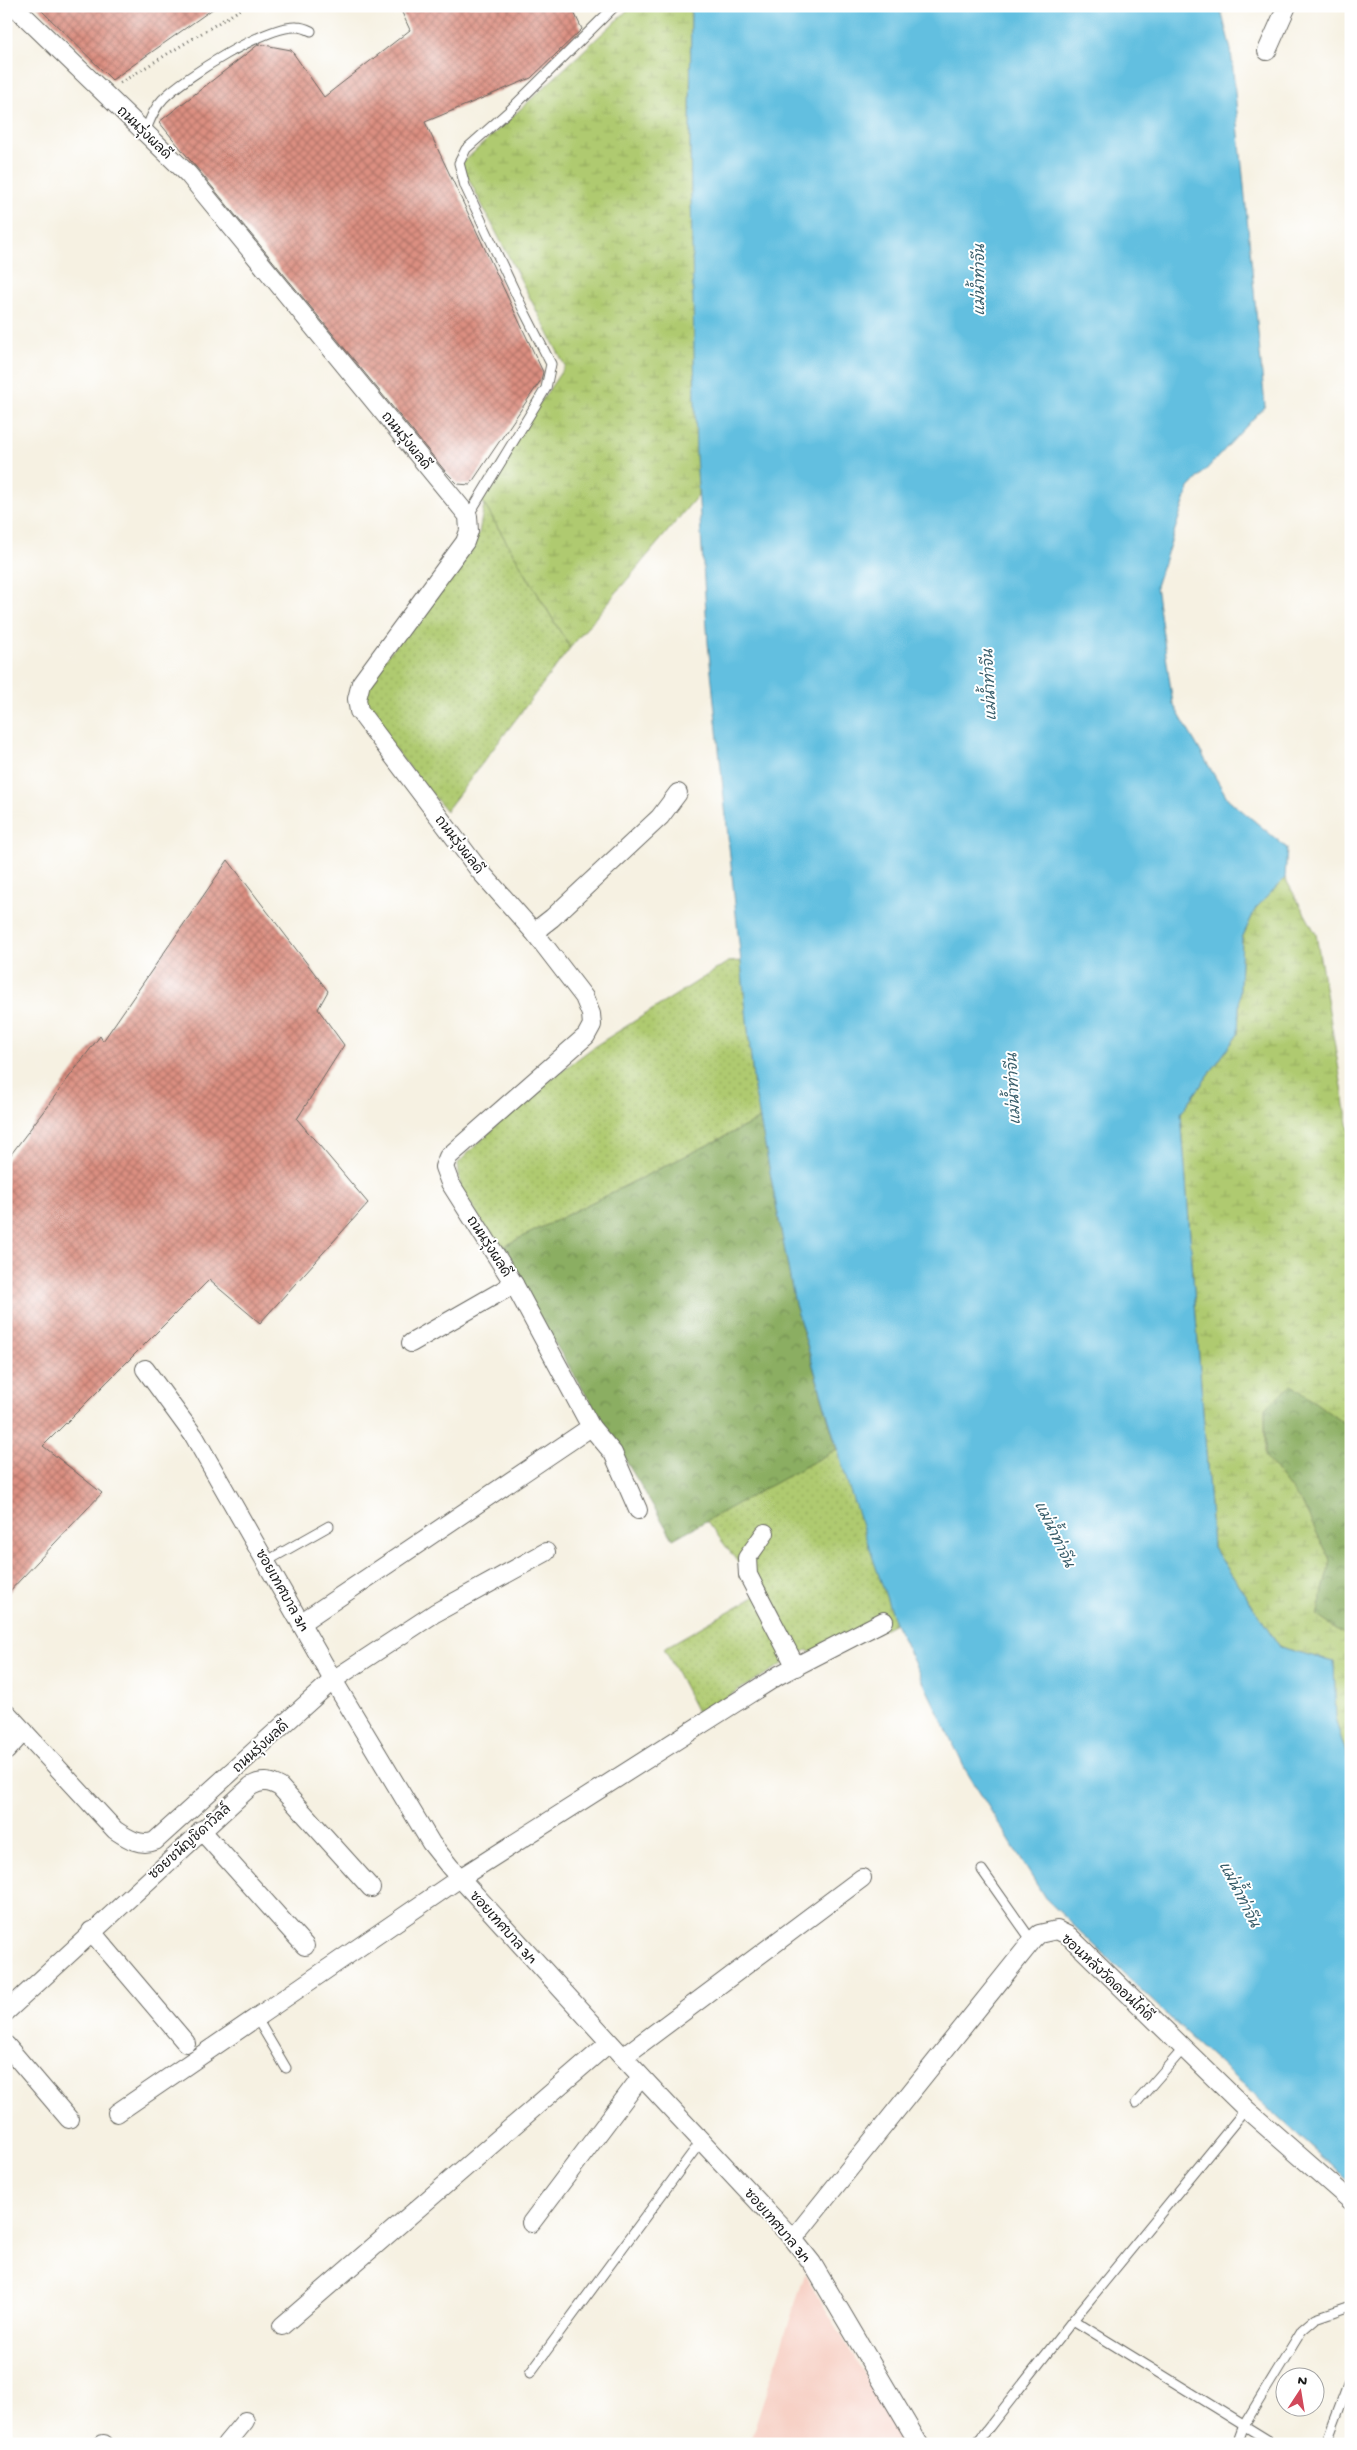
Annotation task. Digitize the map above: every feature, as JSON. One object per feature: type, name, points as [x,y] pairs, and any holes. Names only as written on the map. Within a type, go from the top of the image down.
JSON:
[{"type":"street","name":"ถนนรุ่งผลดี","points":[[14,6],[188,174],[468,516],[469,531],[465,542],[364,676],[357,699],[362,718],[479,870],[534,932],[588,1003],[591,1014],[590,1030],[448,1157],[444,1168],[450,1183],[514,1284],[591,1427],[613,1453],[638,1510]]},
{"type":"street","points":[[1267,51],[1287,6]]},
{"type":"street","points":[[534,932],[552,918],[660,817],[678,793]]},
{"type":"street","points":[[411,1343],[514,1284]]},
{"type":"street","name":"ซอยเทศบาล 3/1","points":[[145,1369],[194,1436],[302,1622],[333,1680],[431,1843],[460,1878],[622,2058],[702,2140],[793,2239],[812,2263],[919,2444]]},
{"type":"street","points":[[302,1622],[591,1427]]},
{"type":"street","points":[[765,1533],[747,1558],[748,1575],[796,1667]]},
{"type":"street","name":"ถนนรุ่งผลดี","points":[[6,1712],[115,1830],[132,1841],[149,1844],[155,1841],[333,1680],[434,1613],[546,1552]]},
{"type":"street","points":[[116,2113],[460,1878],[779,1675],[884,1621]]},
{"type":"street","points":[[6,1751],[24,1731]]},
{"type":"street","name":"ซอยชนัญชิดาวิลล์","points":[[6,2012],[201,1830],[258,1782],[272,1782],[280,1787],[371,1888]]},
{"type":"street","points":[[201,1830],[305,1946]]},
{"type":"street","points":[[622,2058],[862,1878]]},
{"type":"street","name":"ซอนหลังวัดดอนไก่ดี","points":[[793,2239],[1032,1940],[1039,1934],[1057,1930],[1069,1936],[1246,2109],[1351,2201]]},
{"type":"street","points":[[91,1932],[186,2042]]},
{"type":"street","points":[[282,2326],[609,2043]]},
{"type":"street","points":[[6,2045],[69,2119]]},
{"type":"street","points":[[531,2223],[641,2077]]},
{"type":"street","points":[[226,2444],[245,2421]]},
{"type":"lane","points":[[468,516],[546,388],[551,364],[522,310],[469,195],[459,164],[466,150],[510,110],[616,6]]},
{"type":"lane","points":[[145,132],[156,106],[178,86],[240,47],[285,28],[296,27],[311,31]]},
{"type":"lane","points":[[267,1561],[329,1526]]},
{"type":"lane","points":[[982,1870],[1032,1940]]},
{"type":"lane","points":[[256,2017],[286,2068]]},
{"type":"lane","points":[[1136,2103],[1184,2048]]},
{"type":"lane","points":[[976,2444],[1073,2320],[1246,2109]]},
{"type":"lane","points":[[530,2373],[702,2140]]},
{"type":"lane","points":[[1237,2444],[1244,2426],[1302,2330],[1316,2318],[1351,2306]]},
{"type":"lane","points":[[1073,2320],[1274,2444]]},
{"type":"lane","points":[[1326,2444],[1351,2377]]},
{"type":"path","points":[[104,93],[246,6]]},
{"type":"shaded area","points":[[805,2274],[905,2444],[749,2444]]},
{"type":"green space","points":[[632,6],[691,6],[690,142],[698,495],[570,648],[478,494],[565,366],[461,164]]},
{"type":"green space","points":[[484,504],[570,648],[446,811],[367,716],[362,701],[365,686],[479,533]]},
{"type":"green space","points":[[1285,878],[1316,934],[1351,1141],[1351,1429],[1292,1385],[1265,1408],[1265,1456],[1303,1505],[1330,1560],[1317,1616],[1351,1639],[1350,1769],[1336,1722],[1334,1662],[1280,1647],[1213,1547],[1181,1113],[1238,1034],[1242,938],[1256,908]]},
{"type":"green space","points":[[741,961],[754,1088],[760,1119],[498,1249],[460,1186],[458,1163],[517,1105],[595,1046],[728,962]]},
{"type":"green space","points":[[760,1119],[795,1304],[837,1449],[673,1539],[498,1249]]},
{"type":"green space","points":[[1292,1385],[1351,1429],[1351,1639],[1317,1616],[1330,1560],[1303,1505],[1265,1456],[1265,1408]]},
{"type":"green space","points":[[837,1449],[895,1623],[824,1661],[807,1650],[698,1714],[664,1648],[761,1593],[706,1520]]},
{"type":"water","name":"แม่น้ำท่าจีน","points":[[691,6],[1220,6],[1231,50],[1265,406],[1189,488],[1156,586],[1173,704],[1228,799],[1287,848],[1285,878],[1256,908],[1242,938],[1238,1034],[1181,1113],[1213,1547],[1280,1647],[1334,1662],[1336,1722],[1351,1769],[1351,2183],[1187,2034],[1045,1898],[965,1769],[895,1623],[849,1488],[795,1304],[754,1088],[708,643],[696,455],[690,142]]},
{"type":"building","points":[[37,6],[217,6],[112,80]]},
{"type":"building","points":[[399,6],[571,6],[582,29],[531,78],[425,122],[543,372],[541,380],[470,485],[458,484],[445,471],[159,122],[259,44],[291,50],[324,97],[410,30]]},
{"type":"building","points":[[228,860],[328,991],[318,1009],[344,1045],[297,1119],[368,1203],[260,1323],[209,1280],[43,1446],[102,1493],[6,1595],[6,1161],[100,1036],[103,1041]]}]
